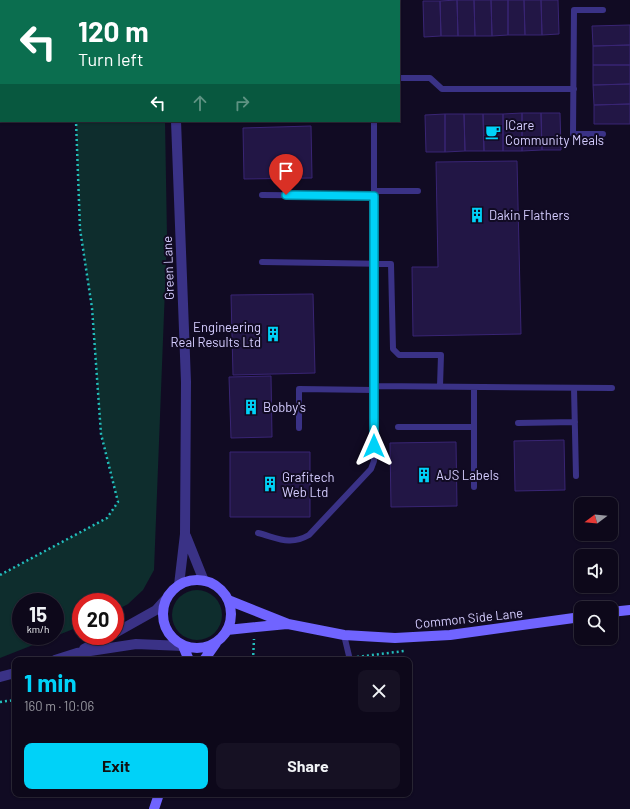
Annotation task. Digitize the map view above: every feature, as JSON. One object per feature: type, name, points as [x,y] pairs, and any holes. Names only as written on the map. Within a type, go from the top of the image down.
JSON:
[{"type":"main road","points":[[206,657],[227,630],[230,623],[231,611],[228,600],[224,593],[215,585],[204,581],[190,580],[172,590],[165,600],[162,614],[164,626],[170,636],[183,646],[195,649],[205,648],[216,643]]},
{"type":"main road","name":"Common Side Lane","points":[[228,600],[288,624],[344,635],[395,638],[450,636],[574,618]]},
{"type":"main road","points":[[618,611],[630,610]]},
{"type":"main road","name":"Common Side Lane","points":[[227,630],[288,624]]},
{"type":"main road","points":[[183,646],[188,657]]},
{"type":"main road","points":[[154,809],[158,797]]},
{"type":"street","name":"Green Lane","points":[[176,122],[186,382],[185,534],[179,585]]},
{"type":"street","name":"Green Lane","points":[[185,534],[204,581]]},
{"type":"street","points":[[124,628],[156,610],[165,600]]},
{"type":"street","points":[[64,657],[77,653],[136,644],[183,646]]},
{"type":"street","points":[[77,653],[92,645]]},
{"type":"street","points":[[0,677],[12,673]]},
{"type":"lane","points":[[603,10],[574,10],[573,134],[603,134]]},
{"type":"lane","points":[[400,78],[430,78],[442,89],[574,89]]},
{"type":"lane","points":[[258,533],[291,542],[301,540],[309,535],[371,469],[374,461],[374,122]]},
{"type":"lane","points":[[262,195],[374,194],[418,191]]},
{"type":"lane","points":[[262,262],[391,264],[393,349],[399,355],[441,355],[440,386]]},
{"type":"lane","points":[[299,428],[299,389],[440,386],[612,388]]},
{"type":"lane","points":[[474,387],[474,487]]},
{"type":"lane","points":[[574,388],[576,476]]},
{"type":"lane","points":[[518,423],[575,422]]},
{"type":"lane","points":[[398,427],[474,428]]},
{"type":"lane","points":[[344,635],[350,657]]},
{"type":"path","points":[[0,575],[107,518],[118,502],[101,434],[92,308],[80,229],[76,122]]},
{"type":"path","points":[[253,657],[255,628]]},
{"type":"path","points":[[364,657],[405,651]]},
{"type":"path","points":[[0,702],[12,700]]},
{"type":"green space","points":[[76,122],[165,122],[167,237],[154,570],[143,590],[124,606],[124,593],[72,593],[72,630],[64,633],[64,593],[12,593],[12,645],[33,645],[0,658],[0,575],[107,518],[118,502],[101,434],[92,308],[80,229]]},
{"type":"green space","points":[[192,590],[202,590],[215,597],[222,610],[222,620],[215,633],[202,640],[192,640],[183,636],[176,629],[172,620],[172,610],[176,601],[183,594]]},
{"type":"building","points":[[457,0],[458,36],[441,36],[440,1]]},
{"type":"building","points":[[457,0],[474,0],[475,36],[458,36]]},
{"type":"building","points":[[474,0],[491,0],[492,36],[475,36]]},
{"type":"building","points":[[491,0],[508,0],[508,35],[492,36]]},
{"type":"building","points":[[508,0],[524,0],[525,35],[508,35]]},
{"type":"building","points":[[524,0],[541,0],[542,35],[525,35]]},
{"type":"building","points":[[541,0],[558,0],[559,34],[542,35]]},
{"type":"building","points":[[423,1],[440,1],[441,36],[424,37]]},
{"type":"building","points":[[630,25],[630,45],[593,46],[592,26]]},
{"type":"building","points":[[630,45],[630,65],[593,65],[593,46]]},
{"type":"building","points":[[593,65],[630,65],[630,84],[593,85]]},
{"type":"building","points":[[630,84],[630,104],[594,105],[593,85]]},
{"type":"building","points":[[630,104],[630,124],[594,124],[594,105]]},
{"type":"building","points":[[522,113],[522,151],[503,151],[503,114]]},
{"type":"building","points":[[522,113],[541,113],[542,150],[522,151]]},
{"type":"building","points":[[541,113],[560,113],[561,150],[542,150]]},
{"type":"building","points":[[445,114],[445,152],[426,152],[425,115]]},
{"type":"building","points":[[445,114],[464,114],[465,151],[445,152]]},
{"type":"building","points":[[464,114],[483,114],[484,151],[465,151]]},
{"type":"building","name":"ICare Community Meals","points":[[483,114],[503,114],[503,151],[484,151]]},
{"type":"building","points":[[311,126],[312,178],[244,179],[243,128]]},
{"type":"building","name":"Dakin Flathers","points":[[517,161],[521,334],[413,336],[412,267],[438,267],[436,162]]},
{"type":"building","name":"Engineering Real Results Ltd","points":[[313,294],[315,373],[233,375],[231,295]]},
{"type":"building","name":"Bobby's","points":[[271,376],[272,437],[231,438],[229,377]]},
{"type":"building","points":[[564,440],[565,490],[515,491],[514,441]]},
{"type":"building","name":"AJS Labels","points":[[456,442],[457,506],[391,507],[390,443]]},
{"type":"building","name":"Grafitech Web Ltd","points":[[230,452],[310,452],[310,517],[230,517]]},
{"type":"place","name":"ICare Community Meals","points":[[493,132]]},
{"type":"place","name":"Dakin Flathers","points":[[477,215]]},
{"type":"place","name":"Engineering Real Results Ltd","points":[[273,334]]},
{"type":"place","name":"Bobby's","points":[[251,407]]},
{"type":"place","name":"AJS Labels","points":[[424,475]]},
{"type":"place","name":"Grafitech Web Ltd","points":[[270,484]]},
{"type":"route","points":[[286,195],[374,196],[374,446]]}]
